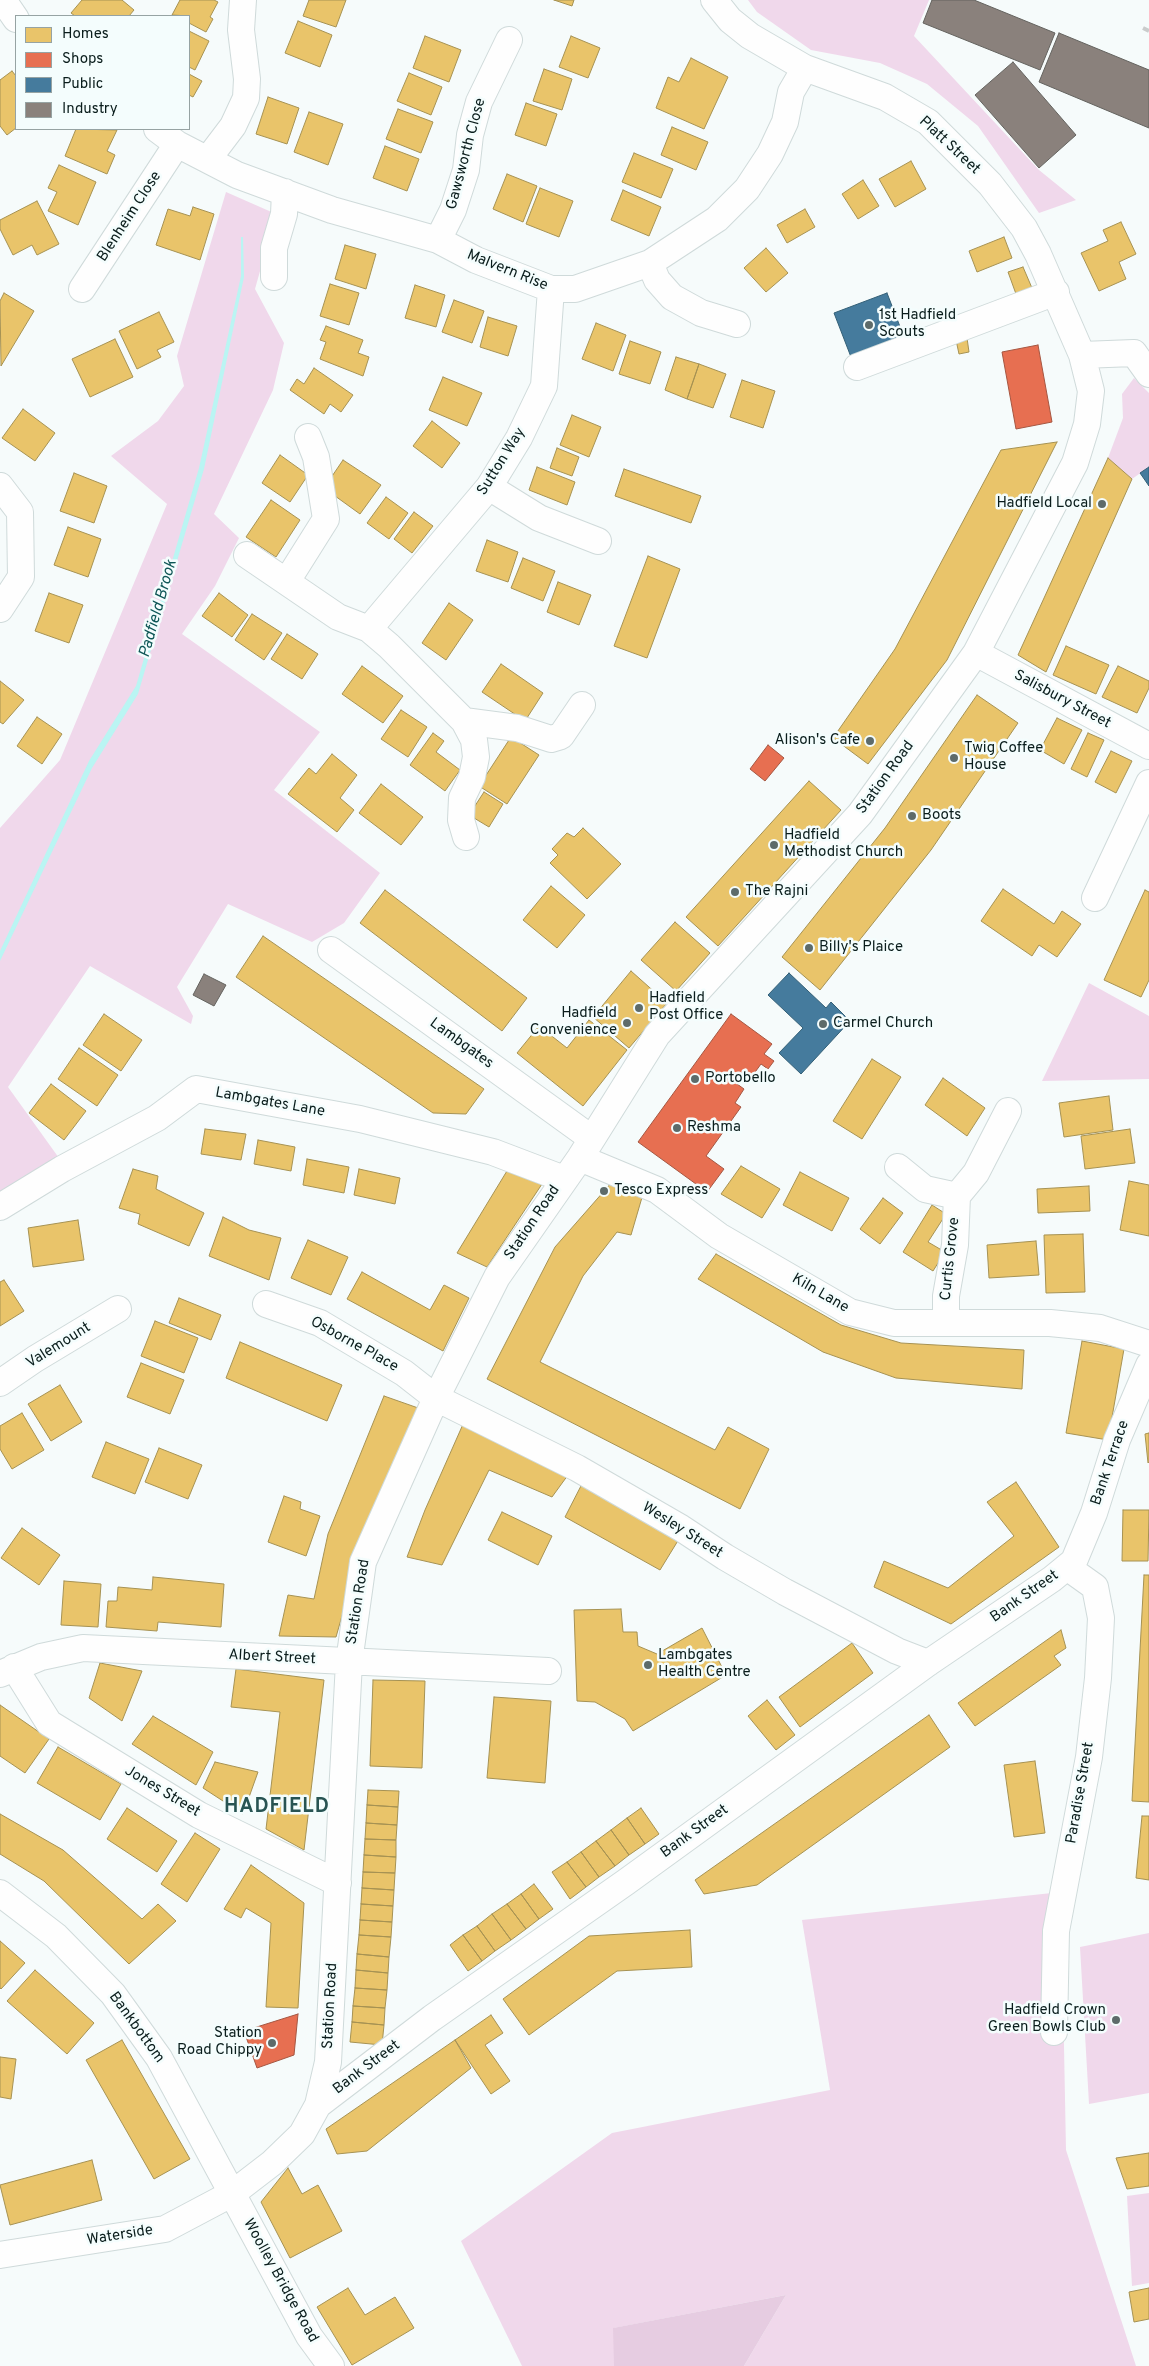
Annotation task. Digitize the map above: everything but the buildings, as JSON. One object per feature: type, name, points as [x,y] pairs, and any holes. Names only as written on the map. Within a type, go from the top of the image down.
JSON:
[{"type":"street","points":[[3,0],[15,18]]},
{"type":"street","points":[[208,159],[233,126],[246,98],[241,30],[243,0]]},
{"type":"street","name":"Platt Street","points":[[714,0],[730,20],[750,36],[805,68],[885,97],[928,122],[990,184],[1010,210],[1038,254],[1082,355]]},
{"type":"street","name":"Gawsworth Close","points":[[438,240],[453,210],[466,170],[470,135],[479,102],[509,40]]},
{"type":"street","name":"Malvern Rise","points":[[167,137],[235,174],[332,210],[438,240],[476,260],[551,289],[575,289],[650,263],[717,219],[747,189],[770,154],[784,122],[791,92],[805,68]]},
{"type":"street","name":"Blenheim Close","points":[[82,289],[167,137]]},
{"type":"street","points":[[274,277],[274,248],[284,214],[285,192]]},
{"type":"street","points":[[650,263],[657,280],[672,297],[701,313],[736,324]]},
{"type":"street","name":"Sutton Way","points":[[369,629],[489,487],[519,438],[544,386],[550,334],[551,289]]},
{"type":"street","points":[[857,367],[1056,292]]},
{"type":"street","points":[[1082,355],[1134,353],[1149,374]]},
{"type":"street","name":"Station Road","points":[[233,2193],[272,2163],[302,2134],[318,2105],[328,2062],[350,1662],[363,1562],[436,1398],[497,1277],[585,1148],[657,1035],[860,814],[976,654],[1075,463],[1087,424],[1091,391],[1082,355]]},
{"type":"street","points":[[287,581],[326,519],[316,457],[308,437]]},
{"type":"street","points":[[0,486],[20,512],[21,577],[0,609]]},
{"type":"street","points":[[489,487],[539,518],[598,542]]},
{"type":"street","points":[[246,555],[338,617],[369,629],[389,646],[464,721],[474,740],[476,758],[472,777],[462,798],[461,820],[466,837]]},
{"type":"street","name":"Salisbury Street","points":[[976,654],[1149,746]]},
{"type":"street","points":[[464,721],[516,728],[551,739],[561,736],[582,705]]},
{"type":"street","points":[[1096,898],[1149,783]]},
{"type":"street","name":"Lambgates","points":[[331,950],[585,1148]]},
{"type":"street","name":"Lambgates Lane","points":[[0,1208],[62,1169],[157,1118],[196,1089],[360,1119],[493,1152],[564,1179]]},
{"type":"street","name":"Curtis Grove","points":[[946,1323],[946,1296],[955,1246],[957,1196],[976,1173],[1008,1111]]},
{"type":"street","name":"Kiln Lane","points":[[585,1148],[657,1190],[719,1236],[850,1312],[894,1323],[1050,1323],[1092,1327],[1149,1344]]},
{"type":"street","name":"Curtis Grove","points":[[898,1167],[925,1189],[957,1196]]},
{"type":"street","name":"Osborne Place","points":[[266,1304],[320,1323],[404,1373],[436,1398]]},
{"type":"street","name":"Valemount","points":[[0,1384],[35,1359],[118,1309]]},
{"type":"street","name":"Bank Terrace","points":[[1071,1564],[1094,1513],[1117,1440],[1149,1365]]},
{"type":"street","name":"Wesley Street","points":[[436,1398],[577,1468],[681,1528],[725,1557],[785,1592],[898,1650],[928,1663]]},
{"type":"street","name":"Bank Street","points":[[318,2105],[432,2018],[626,1882],[928,1663],[1071,1564]]},
{"type":"street","name":"Paradise Street","points":[[1054,2032],[1056,1931],[1089,1757],[1098,1678],[1100,1626],[1095,1587],[1071,1564]]},
{"type":"street","name":"Albert Street","points":[[7,1670],[41,1657],[83,1648],[548,1671]]},
{"type":"street","name":"Jones Street","points":[[7,1670],[50,1723],[199,1815],[338,1883]]},
{"type":"street","name":"Bankbottom","points":[[0,1893],[56,1936],[113,1994],[159,2058],[233,2193]]},
{"type":"street","name":"Waterside","points":[[0,2255],[166,2229],[233,2193]]},
{"type":"street","name":"Woolley Bridge Road","points":[[233,2193],[309,2336],[331,2366]]},
{"type":"shaded area","points":[[748,0],[929,0],[914,36],[1039,170],[1076,200],[1039,213],[978,126],[927,84],[880,63],[811,50],[757,12]]},
{"type":"shaded area","points":[[226,192],[276,214],[255,289],[284,343],[273,390],[214,514],[239,538],[215,586],[182,634],[320,732],[274,790],[380,873],[344,923],[312,942],[228,904],[177,987],[193,1016],[191,1024],[90,966],[8,1087],[64,1165],[0,1204],[0,828],[60,760],[167,504],[111,456],[158,421],[184,386],[177,356]]},
{"type":"shaded area","points":[[1134,378],[1149,393],[1149,467],[1132,479],[1108,458],[1123,418],[1122,394]]},
{"type":"shaded area","points":[[1089,983],[1149,1016],[1149,1079],[1042,1081]]},
{"type":"shaded area","points":[[1061,1892],[1066,2150],[1136,2366],[744,2366],[786,2295],[614,2328],[614,2366],[522,2366],[461,2241],[612,2133],[830,2090],[802,1920]]},
{"type":"shaded area","name":"Hadfield Crown Green Bowls Club","points":[[1149,1933],[1149,2093],[1089,2104],[1080,1947]]},
{"type":"shaded area","points":[[1149,2193],[1149,2283],[1132,2286],[1127,2196]]},
{"type":"shaded area","points":[[786,2295],[744,2366],[614,2366],[613,2328]]},
{"type":"water","name":"Padfield Brook","points":[[241,237],[243,237],[244,277],[204,469],[138,694],[92,768],[0,961],[0,951],[89,761],[136,686],[199,468],[241,276]]},
{"type":"railway","points":[[1143,28],[1149,31]]},
{"type":"place","name":"1st Hadfield Scouts","points":[[869,325]]},
{"type":"place","name":"Hadfield Local","points":[[1102,504]]},
{"type":"place","name":"Alison's Cafe","points":[[870,741]]},
{"type":"place","name":"Twig Coffee House","points":[[954,758]]},
{"type":"place","name":"Boots","points":[[912,816]]},
{"type":"place","name":"Hadfield Methodist Church","points":[[774,845]]},
{"type":"place","name":"The Rajni","points":[[735,892]]},
{"type":"place","name":"Billy's Plaice","points":[[809,948]]},
{"type":"place","name":"Hadfield Post Office","points":[[639,1008]]},
{"type":"place","name":"Hadfield Convenience","points":[[627,1023]]},
{"type":"place","name":"Carmel Church","points":[[823,1024]]},
{"type":"place","name":"Portobello","points":[[695,1079]]},
{"type":"place","name":"Reshma","points":[[677,1128]]},
{"type":"place","name":"Tesco Express","points":[[604,1191]]},
{"type":"place","name":"Lambgates Health Centre","points":[[648,1665]]},
{"type":"place","name":"Hadfield Crown Green Bowls Club","points":[[1116,2020]]},
{"type":"place","name":"Station Road Chippy","points":[[272,2043]]},
{"type":"district","name":"HADFIELD","points":[[277,1808]]}]
